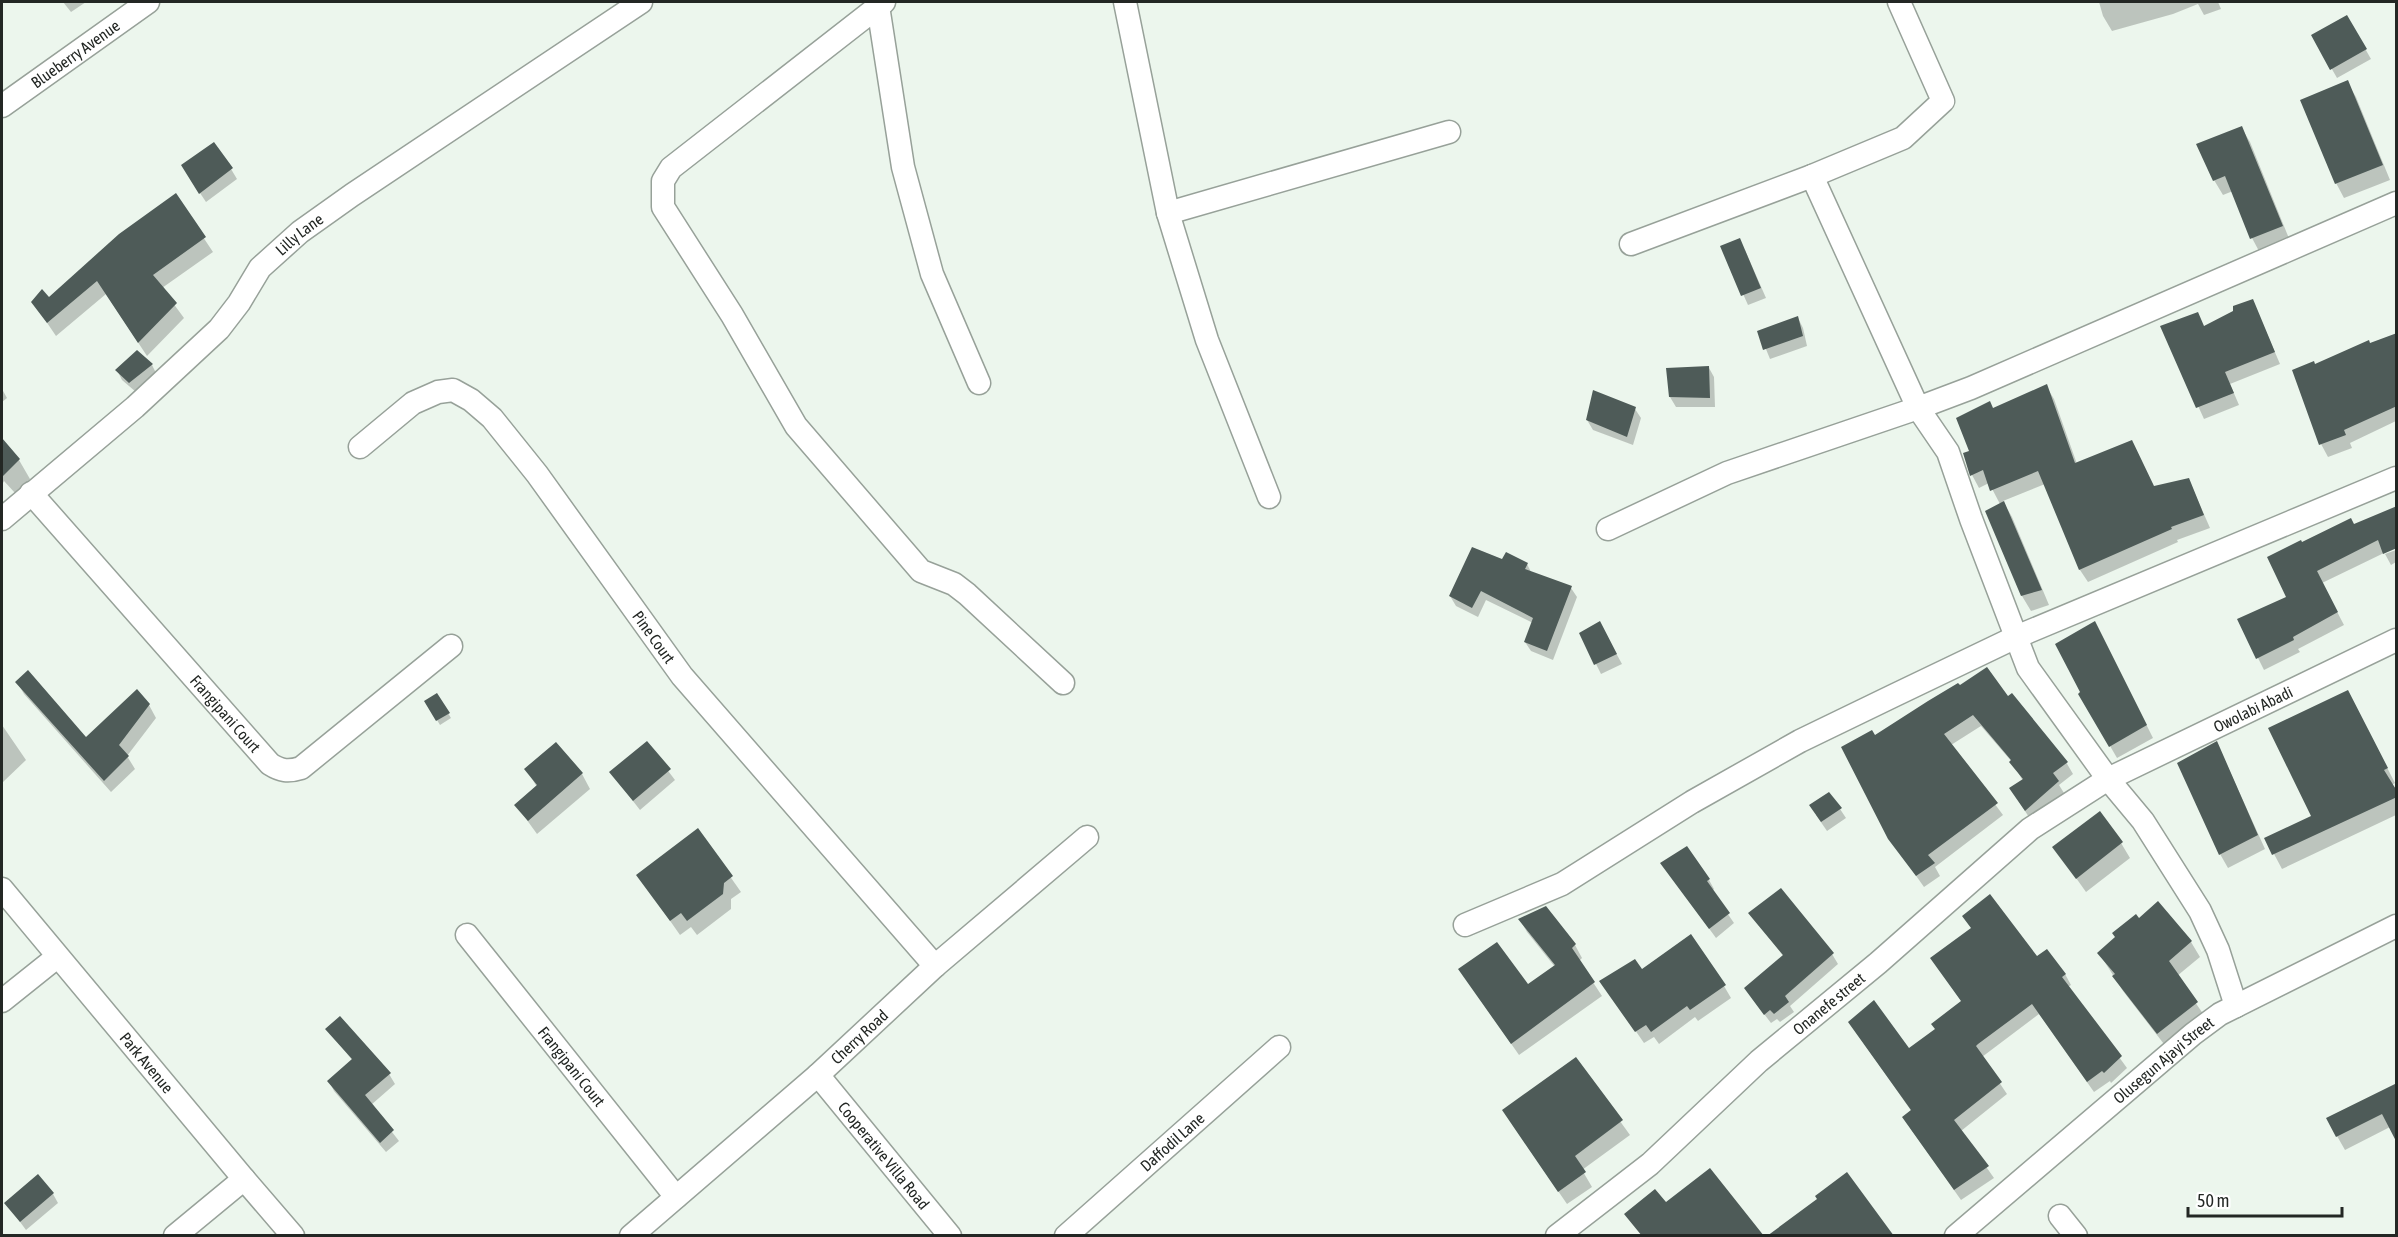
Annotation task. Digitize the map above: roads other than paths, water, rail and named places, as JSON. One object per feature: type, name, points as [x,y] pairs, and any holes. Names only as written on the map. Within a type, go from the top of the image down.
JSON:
[{"type":"street","name":"Blueberry Avenue","points":[[2,106],[148,2]]},
{"type":"street","name":"Lilly Lane","points":[[2,519],[135,407],[219,329],[239,303],[260,268],[300,232],[615,8],[641,2]]},
{"type":"street","points":[[1125,2],[1168,213],[1207,340],[1269,497]]},
{"type":"street","points":[[1631,244],[1812,176],[1903,138],[1943,101],[1899,2]]},
{"type":"street","points":[[980,383],[932,274],[906,178],[881,4],[671,168],[663,181],[663,207],[732,315],[796,426],[921,571],[954,584],[967,594],[1063,683]]},
{"type":"street","points":[[1168,213],[1449,132]]},
{"type":"street","points":[[1812,176],[1918,408],[1948,452],[2028,668],[2108,779],[2143,821],[2200,911],[2218,950],[2236,1006]]},
{"type":"street","points":[[1608,529],[1727,473],[1918,408],[1982,383],[2397,203]]},
{"type":"street","name":"Pine Court","points":[[360,447],[413,403],[438,392],[453,390],[471,400],[492,418],[537,474],[682,676],[935,966]]},
{"type":"street","points":[[1466,925],[1562,884],[1692,802],[1800,741],[2016,637],[2397,478]]},
{"type":"street","name":"Frangipani Court","points":[[32,493],[270,764],[279,770],[289,772],[301,768],[451,646]]},
{"type":"street","name":"Owolabi Abadi","points":[[2108,779],[2397,640]]},
{"type":"street","name":"Onanefe street","points":[[1557,1236],[1650,1164],[1759,1061],[1878,963],[2030,829],[2108,779]]},
{"type":"street","name":"Cherry Road","points":[[631,1236],[818,1075],[935,966],[1088,837]]},
{"type":"street","name":"Park Avenue","points":[[2,888],[57,957],[293,1236]]},
{"type":"street","name":"Olusegun Ajayi Street","points":[[1956,1236],[2193,1034],[2220,1014],[2397,926]]},
{"type":"street","name":"Frangipani Court","points":[[467,935],[676,1197]]},
{"type":"street","points":[[2,1001],[57,957]]},
{"type":"street","name":"Daffodil Lane","points":[[1066,1236],[1279,1047]]},
{"type":"street","name":"Cooperative Villa Road","points":[[818,1075],[950,1236]]},
{"type":"street","points":[[175,1236],[244,1179]]},
{"type":"street","points":[[2060,1216],[2076,1236]]}]
